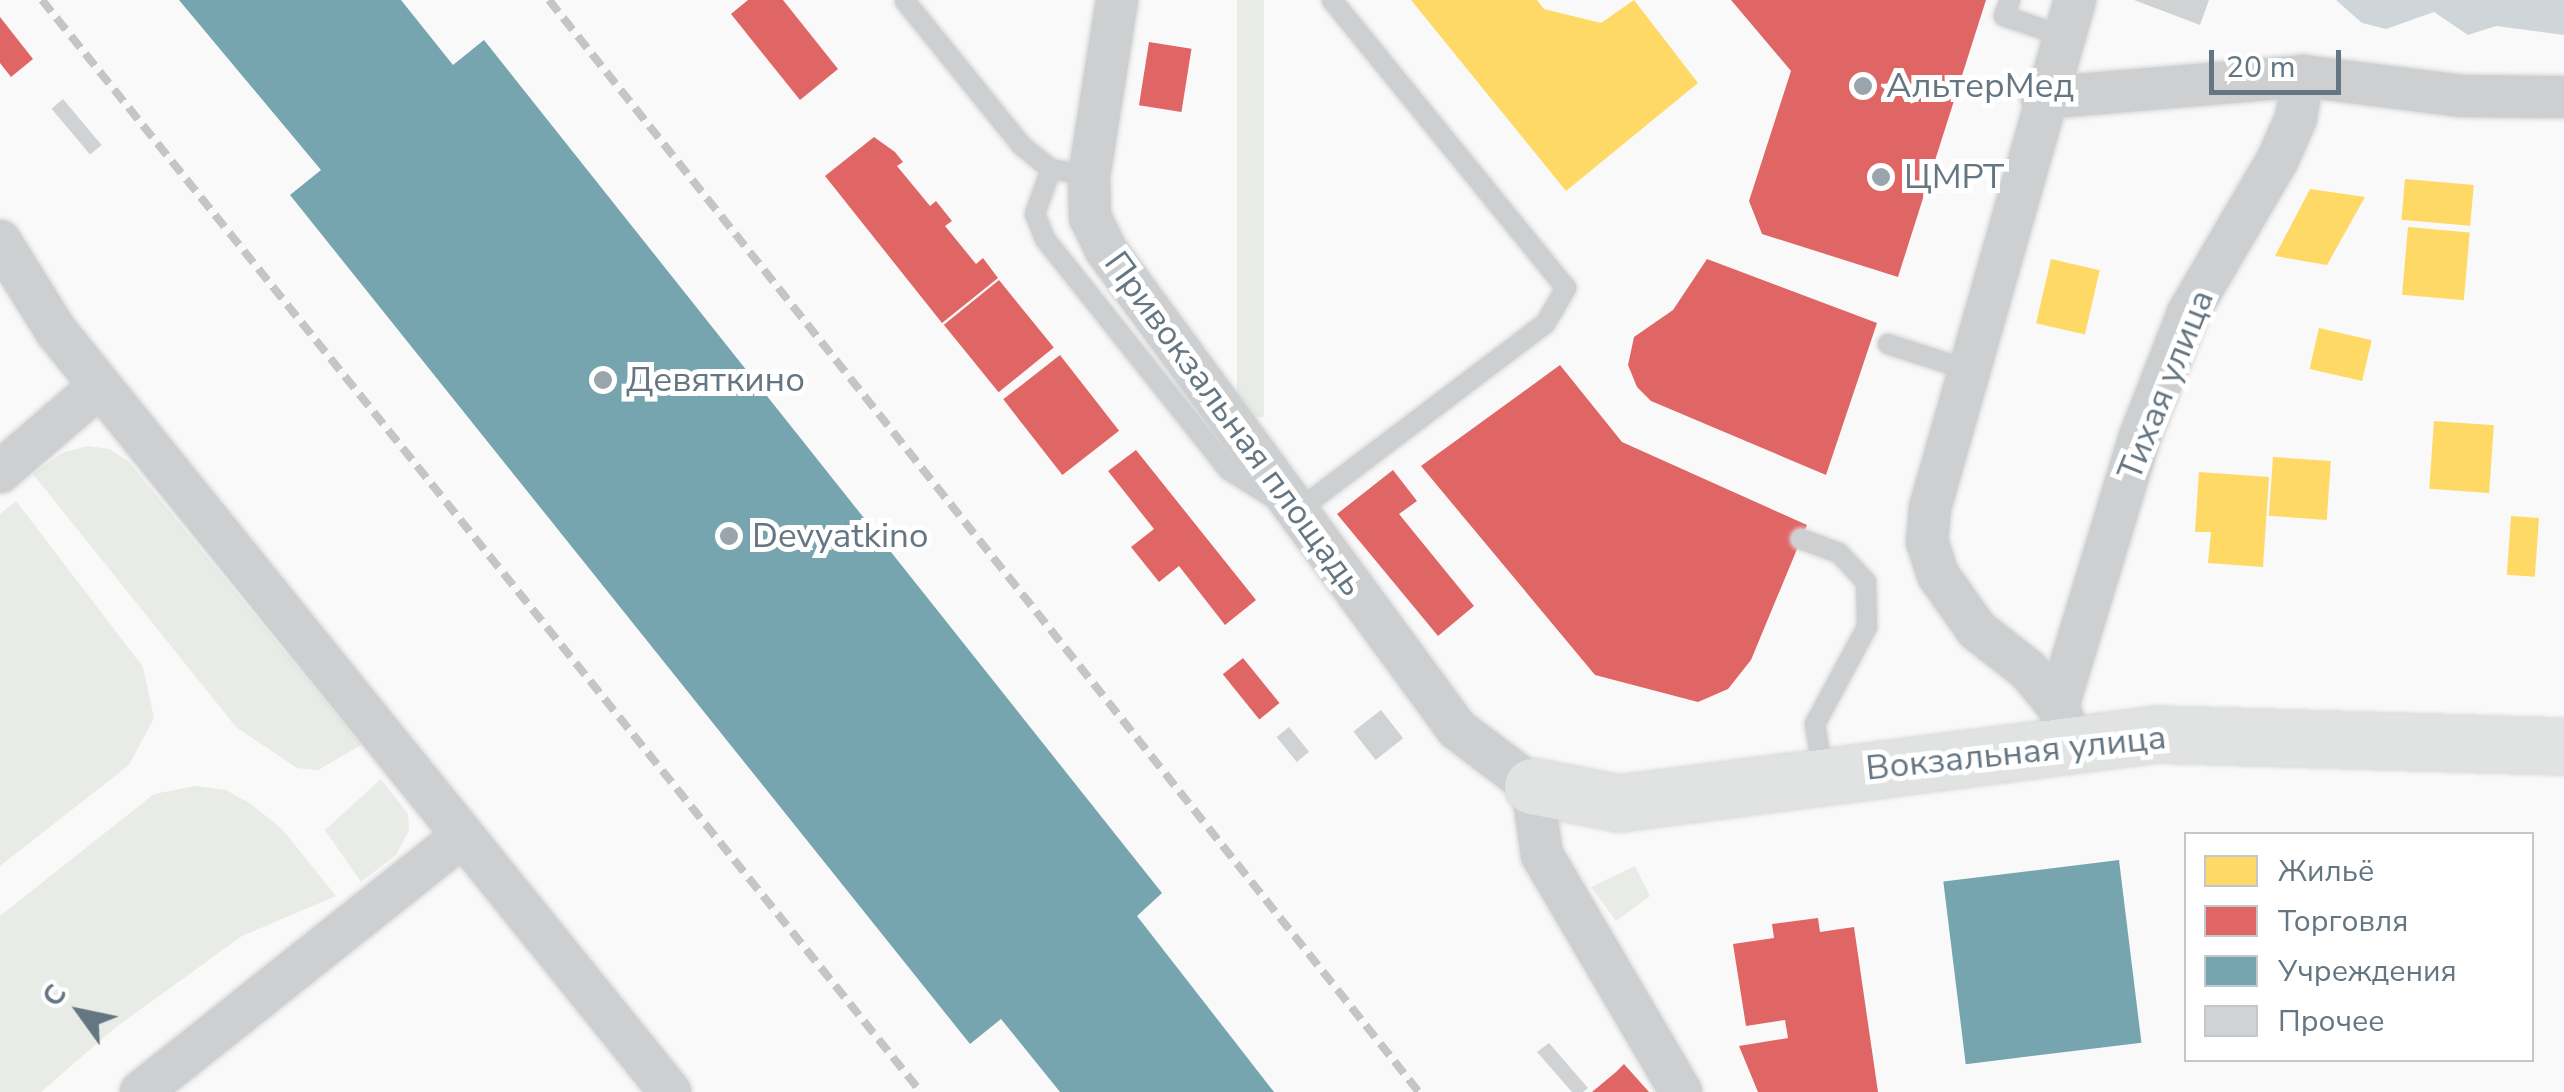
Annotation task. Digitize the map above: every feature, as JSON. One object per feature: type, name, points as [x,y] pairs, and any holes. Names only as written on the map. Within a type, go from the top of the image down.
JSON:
[{"type":"street","name":"Привокзальная площадь","points":[[1117,0],[1070,172],[1106,250],[1456,729],[1532,786]]},
{"type":"street","points":[[2065,723],[2028,670],[1978,630],[1938,575],[1928,542],[1930,508],[2042,98],[2068,18]]},
{"type":"street","points":[[2042,98],[2302,76],[2462,96],[2564,97]]},
{"type":"street","name":"Тихая улица","points":[[2065,723],[2167,367],[2188,313],[2278,160],[2296,118],[2302,76]]},
{"type":"street","points":[[0,241],[100,386],[670,1092]]},
{"type":"street","points":[[0,472],[100,386]]},
{"type":"street","name":"Вокзальная улица","points":[[1532,786],[1619,803],[1824,776],[2065,723],[2156,734],[2564,746]]},
{"type":"street","points":[[1532,786],[1542,856],[1681,1092]]},
{"type":"street","points":[[142,1092],[463,836]]},
{"type":"lane","points":[[902,0],[1022,144],[1070,172]]},
{"type":"lane","points":[[1296,512],[1546,324],[1566,288],[1332,0]]},
{"type":"lane","points":[[2010,0],[2004,16],[2068,18]]},
{"type":"lane","points":[[1888,344],[1968,370]]},
{"type":"lane","points":[[1801,539],[1840,554],[1866,582],[1867,627],[1815,724],[1824,776]]},
{"type":"shaded area","points":[[1237,0],[1264,0],[1264,417],[1237,417]]},
{"type":"shaded area","points":[[2336,0],[2564,0],[2564,35],[2496,26],[2468,35],[2434,12],[2386,29],[2362,23]]},
{"type":"shaded area","points":[[88,446],[110,449],[129,462],[361,745],[318,770],[297,768],[236,727],[33,474],[62,453]]},
{"type":"shaded area","points":[[16,501],[143,667],[154,718],[129,765],[0,866],[0,514]]},
{"type":"shaded area","points":[[381,779],[408,814],[409,830],[396,855],[361,882],[325,830]]},
{"type":"shaded area","points":[[195,786],[226,790],[251,804],[282,829],[336,896],[242,936],[116,1027],[41,1092],[0,1092],[0,916],[154,794]]},
{"type":"shaded area","points":[[1635,866],[1650,896],[1616,921],[1591,887]]},
{"type":"building: Жильё","points":[[1411,0],[1537,0],[1544,9],[1601,23],[1634,0],[1698,83],[1566,191]]},
{"type":"building: Жильё","points":[[2405,179],[2474,185],[2470,226],[2401,220]]},
{"type":"building: Жильё","points":[[2310,189],[2365,197],[2327,265],[2275,256]]},
{"type":"building: Жильё","points":[[2408,227],[2470,232],[2464,300],[2402,295]]},
{"type":"building: Жильё","points":[[2051,259],[2100,270],[2085,335],[2036,323]]},
{"type":"building: Жильё","points":[[2319,328],[2372,340],[2362,381],[2310,369]]},
{"type":"building: Жильё","points":[[2434,421],[2494,425],[2489,493],[2429,489]]},
{"type":"building: Жильё","points":[[2273,457],[2331,461],[2327,520],[2269,516]]},
{"type":"building: Жильё","points":[[2199,472],[2269,477],[2263,567],[2208,563],[2211,532],[2195,532]]},
{"type":"building: Жильё","points":[[2511,516],[2539,518],[2535,577],[2507,575]]},
{"type":"building: Торговля","points":[[748,0],[783,0],[838,69],[800,100],[731,14]]},
{"type":"building: Торговля","points":[[1731,0],[1986,0],[1898,277],[1762,234],[1749,201],[1791,71]]},
{"type":"building: Торговля","points":[[0,17],[33,59],[11,77],[0,63]]},
{"type":"building: Торговля","points":[[1149,42],[1191,49],[1181,112],[1139,105]]},
{"type":"building: Торговля","points":[[874,137],[895,152],[903,162],[897,166],[930,206],[936,201],[952,221],[945,226],[976,264],[983,258],[998,278],[942,323],[825,176]]},
{"type":"building: Торговля","points":[[1707,259],[1877,323],[1826,475],[1651,401],[1637,387],[1628,365],[1634,337],[1673,310]]},
{"type":"building: Торговля","points":[[999,280],[1054,348],[999,392],[944,325]]},
{"type":"building: Торговля","points":[[1060,355],[1119,431],[1062,475],[1003,399]]},
{"type":"building: Торговля","points":[[1560,365],[1622,442],[1807,525],[1751,660],[1728,689],[1698,702],[1595,675],[1421,466]]},
{"type":"building: Торговля","points":[[1136,450],[1256,600],[1225,625],[1179,566],[1159,582],[1131,547],[1154,529],[1108,471]]},
{"type":"building: Торговля","points":[[1393,470],[1417,501],[1399,514],[1474,606],[1438,636],[1337,514]]},
{"type":"building: Торговля","points":[[1243,658],[1280,703],[1259,719],[1223,674]]},
{"type":"building: Торговля","points":[[1818,918],[1820,932],[1854,927],[1878,1092],[1758,1092],[1739,1046],[1788,1038],[1785,1020],[1746,1026],[1733,944],[1774,938],[1772,924]]},
{"type":"building: Торговля","points":[[1624,1064],[1649,1092],[1592,1092],[1616,1072]]},
{"type":"building: Учреждения","points":[[179,0],[401,0],[453,65],[484,40],[1162,893],[1137,916],[1274,1092],[1060,1092],[1001,1019],[970,1044],[290,195],[321,170]]},
{"type":"building: Учреждения","points":[[2119,860],[2141,1043],[1966,1064],[1943,882]]},
{"type":"building: Прочее","points":[[2134,0],[2209,0],[2200,25]]},
{"type":"building: Прочее","points":[[63,99],[102,145],[90,155],[52,109]]},
{"type":"building: Прочее","points":[[1381,710],[1403,738],[1376,760],[1353,732]]},
{"type":"building: Прочее","points":[[1289,727],[1309,752],[1297,762],[1277,737]]},
{"type":"building: Прочее","points":[[1549,1043],[1588,1088],[1583,1092],[1572,1092],[1537,1052]]},
{"type":"railway","points":[[42,0],[921,1092]]},
{"type":"railway","points":[[549,0],[1419,1092]]},
{"type":"place","name":"АльтерМед","points":[[1863,86]]},
{"type":"place","name":"ЦМРТ","points":[[1881,177]]},
{"type":"place","name":"Девяткино","points":[[603,380]]},
{"type":"place","name":"Devyatkino","points":[[729,536]]}]
